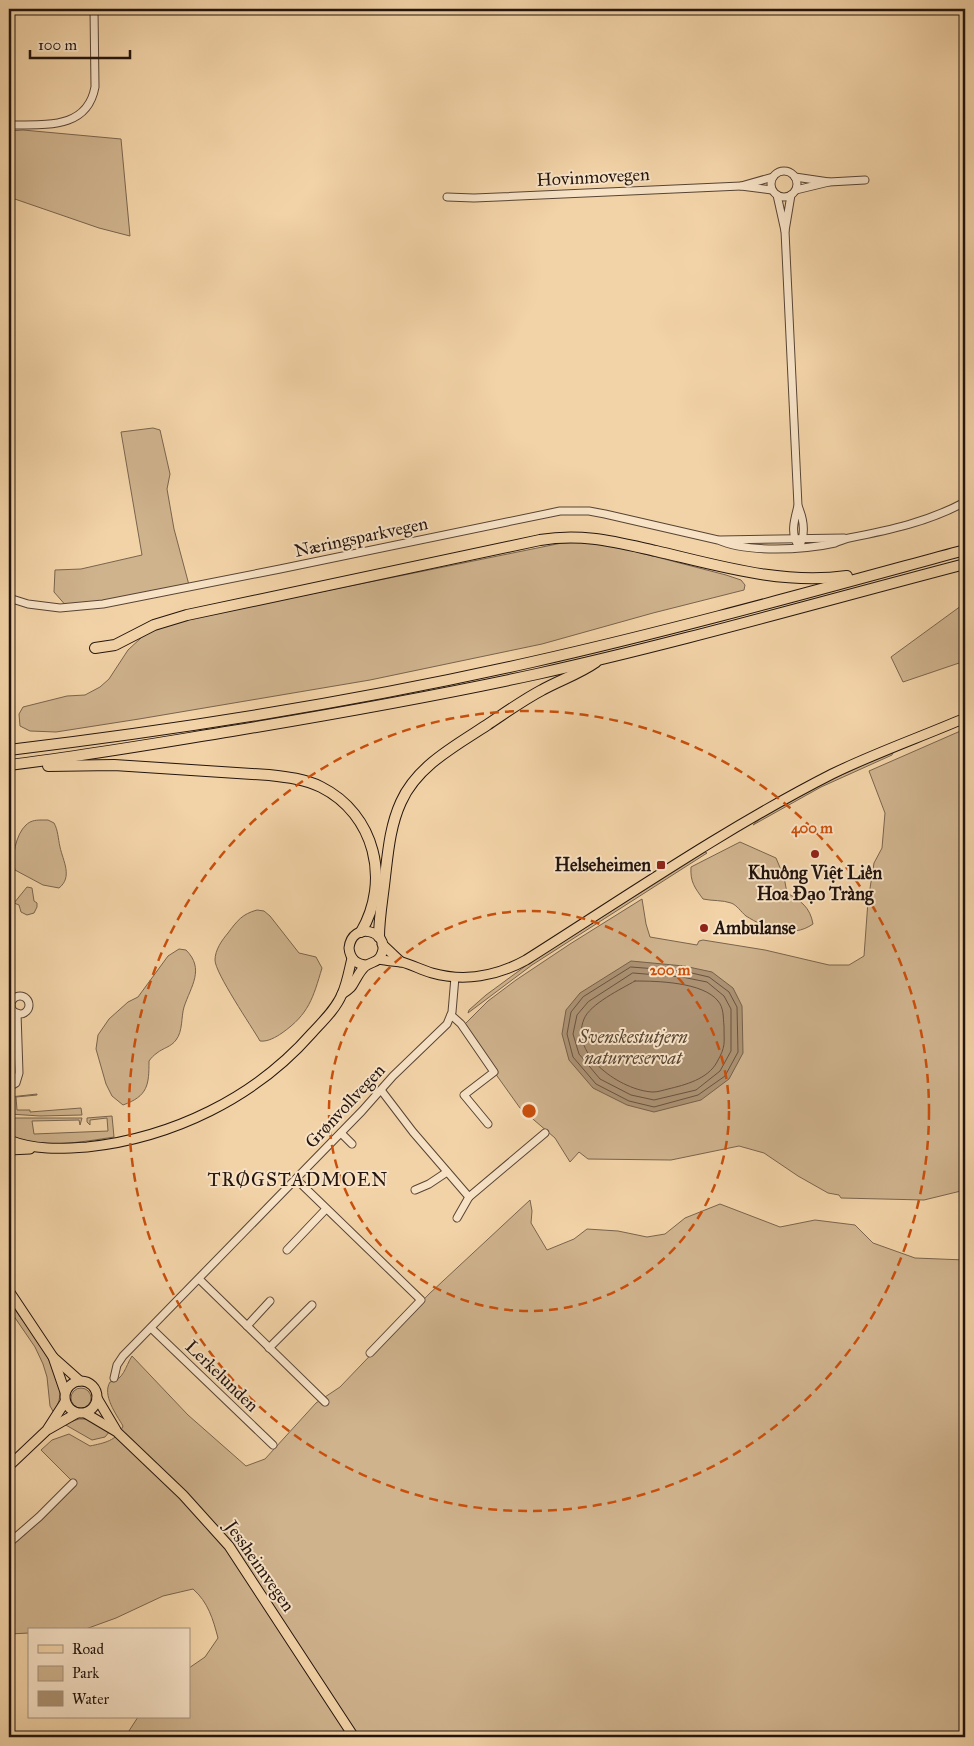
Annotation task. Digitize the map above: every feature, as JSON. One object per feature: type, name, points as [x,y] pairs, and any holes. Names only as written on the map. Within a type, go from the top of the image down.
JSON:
[{"type":"highway","points":[[95,648],[115,645],[154,625],[187,615],[556,538],[580,536],[602,539],[737,570],[797,579],[833,578],[888,570]]},
{"type":"highway","points":[[9,748],[23,748],[171,728],[452,680],[648,634],[965,550]]},
{"type":"highway","points":[[9,765],[302,720],[462,690],[719,629],[965,564]]},
{"type":"highway","points":[[381,941],[380,913],[392,831],[398,808],[410,786],[430,764],[449,750],[531,696],[562,679],[583,672],[603,658]]},
{"type":"highway","points":[[27,762],[48,766],[105,765],[269,775],[294,778],[322,787],[341,800],[354,814],[366,832],[373,850],[376,867],[376,893],[370,915],[361,932]]},
{"type":"main road","points":[[9,1150],[78,1148],[122,1142],[168,1129],[208,1112],[253,1086],[286,1060],[321,1024],[342,994],[367,965],[379,959],[401,962],[431,973],[455,977],[472,977],[492,974],[519,964],[717,839],[795,794],[848,766],[965,718]]},
{"type":"main road","points":[[367,965],[360,964],[352,958],[349,952],[350,942],[361,932],[371,932],[401,962]]},
{"type":"main road","points":[[379,959],[382,952],[381,941]]},
{"type":"main road","points":[[342,994],[352,958]]},
{"type":"main road","points":[[9,1140],[35,1148]]},
{"type":"main road","points":[[9,1291],[53,1358],[65,1392],[65,1402],[69,1409],[81,1413]]},
{"type":"main road","points":[[53,1358],[80,1381]]},
{"type":"main road","points":[[47,1430],[94,1408],[98,1398],[92,1385],[85,1381],[71,1384],[65,1392]]},
{"type":"main road","name":"Jessheimvegen","points":[[98,1398],[118,1432],[183,1494],[229,1546],[354,1737]]},
{"type":"main road","points":[[9,1466],[47,1430],[65,1402]]},
{"type":"main road","name":"Jessheimvegen","points":[[81,1413],[118,1432]]},
{"type":"street","points":[[9,125],[62,122],[76,118],[88,106],[93,97],[95,87],[94,9]]},
{"type":"street","points":[[798,506],[804,538],[799,547],[793,538],[798,506],[785,231],[771,183],[773,177],[779,172],[786,171],[795,177],[829,182],[865,180]]},
{"type":"street","name":"Hovinmovegen","points":[[447,197],[741,186],[773,177]]},
{"type":"street","points":[[785,231],[797,183],[795,177]]},
{"type":"street","points":[[775,193],[784,197],[829,182]]},
{"type":"street","name":"Hovinmovegen","points":[[741,186],[775,193]]},
{"type":"street","name":"Næringsparkvegen","points":[[9,598],[28,604],[52,608],[77,608],[103,604],[560,511],[589,511],[718,540],[731,546],[759,549],[799,547],[836,542],[902,527],[939,515],[965,502]]},
{"type":"street","name":"Næringsparkvegen","points":[[718,540],[847,538]]},
{"type":"street","points":[[455,977],[451,1016],[461,1024],[494,1072],[464,1095],[488,1124]]},
{"type":"street","points":[[9,1087],[16,1083],[19,1073],[17,1013]]},
{"type":"street","name":"Grønvollvegen","points":[[114,1378],[118,1362],[341,1133],[380,1090],[444,1027],[451,1016]]},
{"type":"street","points":[[380,1090],[469,1197]]},
{"type":"street","points":[[341,1133],[352,1144]]},
{"type":"street","points":[[457,1218],[469,1197],[545,1133]]},
{"type":"street","points":[[415,1190],[429,1184],[447,1172]]},
{"type":"street","points":[[296,1179],[421,1300],[370,1354]]},
{"type":"street","points":[[287,1250],[326,1209]]},
{"type":"street","points":[[199,1279],[325,1402]]},
{"type":"street","points":[[246,1326],[270,1301]]},
{"type":"street","points":[[269,1348],[312,1304]]},
{"type":"street","name":"Lerkelunden","points":[[152,1328],[273,1445]]},
{"type":"street","points":[[9,1543],[39,1517],[73,1483]]},
{"type":"green space","points":[[23,130],[121,139],[130,236],[99,228],[9,197],[9,131]]},
{"type":"green space","points":[[153,428],[160,430],[170,474],[167,489],[174,529],[189,585],[68,608],[54,592],[55,570],[81,569],[142,555],[121,432]]},
{"type":"green space","points":[[585,542],[614,546],[726,575],[741,580],[745,585],[744,590],[542,644],[370,680],[56,732],[30,731],[20,726],[19,714],[23,707],[67,696],[85,695],[100,687],[109,679],[128,650],[142,637],[175,622],[562,543]]},
{"type":"green space","points":[[965,603],[965,661],[903,682],[891,657]]},
{"type":"green space","name":"Svenskestutjern naturreservat","points":[[965,729],[965,1190],[924,1200],[841,1198],[839,1195],[828,1193],[798,1176],[764,1153],[739,1146],[671,1160],[588,1159],[579,1152],[570,1162],[555,1138],[520,1108],[462,1027],[488,1001],[516,980],[642,899],[650,937],[697,945],[699,941],[703,940],[765,950],[829,965],[849,965],[864,956],[868,901],[874,863],[882,848],[885,813],[869,771]]},
{"type":"green space","points":[[892,752],[892,755],[821,787],[753,825],[762,817],[826,782]]},
{"type":"green space","points":[[48,820],[54,823],[57,831],[66,869],[65,879],[59,888],[43,885],[15,870],[14,865],[14,853],[22,829],[29,823]]},
{"type":"green space","points":[[740,842],[776,858],[784,877],[787,893],[804,905],[810,913],[813,924],[796,931],[770,928],[746,916],[731,903],[703,899],[691,877],[691,867]]},
{"type":"green space","points":[[705,852],[707,853],[532,965],[468,1013],[486,995],[531,962]]},
{"type":"green space","points":[[27,887],[32,888],[37,907],[34,913],[27,915],[21,912],[19,905],[14,903]]},
{"type":"green space","points":[[257,910],[264,911],[270,916],[299,953],[316,957],[322,968],[313,997],[304,1012],[282,1033],[272,1039],[263,1041],[260,1041],[234,1000],[215,960],[219,945],[234,925],[240,918]]},
{"type":"green space","points":[[179,949],[186,950],[192,957],[196,971],[193,985],[184,1007],[180,1032],[174,1042],[149,1061],[147,1083],[142,1093],[138,1098],[123,1105],[112,1096],[106,1084],[96,1049],[98,1035],[109,1019],[128,1002],[138,997],[168,956]]},
{"type":"green space","points":[[37,1094],[16,1097],[17,1110],[30,1110],[30,1112],[81,1108],[82,1115],[40,1116],[10,1114],[10,1097]]},
{"type":"green space","points":[[112,1116],[114,1137],[74,1143],[47,1144],[21,1140],[9,1135],[9,1118],[82,1118],[80,1125],[79,1120],[32,1121],[34,1134],[108,1131],[107,1118],[90,1120],[90,1125],[87,1122],[87,1118]]},
{"type":"green space","points":[[530,1200],[532,1211],[531,1223],[547,1250],[574,1239],[587,1229],[618,1231],[647,1237],[665,1234],[685,1218],[720,1204],[780,1227],[815,1220],[855,1225],[873,1243],[915,1258],[965,1260],[965,1737],[125,1737],[137,1718],[190,1718],[190,1667],[205,1657],[218,1638],[212,1618],[203,1599],[193,1589],[163,1596],[116,1618],[88,1628],[28,1628],[28,1633],[9,1634],[9,1547],[76,1485],[41,1450],[52,1440],[69,1434],[90,1446],[105,1442],[117,1435],[123,1426],[111,1404],[108,1387],[110,1382],[115,1381],[121,1376],[132,1356],[188,1415],[246,1466],[265,1459],[316,1403],[340,1387],[429,1294]]},
{"type":"green space","points":[[9,1301],[31,1331],[57,1376],[60,1394],[54,1413],[50,1406],[47,1377],[43,1364],[35,1347],[9,1309]]},
{"type":"green space","points":[[81,1388],[88,1391],[91,1398],[88,1405],[81,1408],[74,1405],[71,1398],[74,1391]]},
{"type":"green space","points":[[79,1419],[88,1419],[110,1431],[105,1437],[92,1440],[64,1424]]},
{"type":"water","points":[[631,961],[684,966],[712,972],[733,988],[742,1006],[743,1053],[729,1079],[701,1100],[654,1112],[627,1105],[593,1088],[569,1060],[562,1034],[566,1010],[580,993]]},
{"type":"place","name":"Khuông Việt Liên Hoa Đạo Tràng","points":[[815,854]]},
{"type":"place","name":"Helseheimen","points":[[661,865]]},
{"type":"place","name":"Ambulanse","points":[[704,928]]},
{"type":"district","name":"TRØGSTADMOEN","points":[[298,1179]]}]
